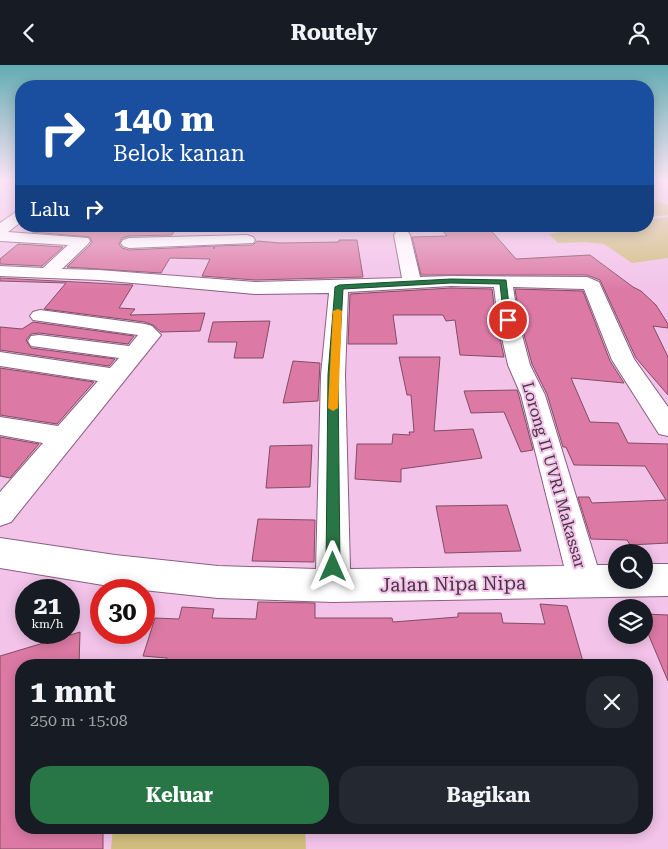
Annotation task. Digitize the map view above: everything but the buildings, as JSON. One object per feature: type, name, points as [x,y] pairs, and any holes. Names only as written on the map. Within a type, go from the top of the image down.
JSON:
[{"type":"street","points":[[0,231],[15,220]]},
{"type":"street","points":[[402,235],[412,283]]},
{"type":"street","points":[[0,236],[87,236],[47,274]]},
{"type":"street","points":[[109,265],[130,238],[247,241]]},
{"type":"street","points":[[0,271],[47,274],[109,265],[255,288],[339,287],[451,281],[579,282],[591,284],[623,360],[668,427]]},
{"type":"street","name":"Lorong II UVRI Makassar","points":[[504,282],[508,320],[519,365],[533,395],[585,581]]},
{"type":"street","points":[[333,586],[333,375],[339,287]]},
{"type":"street","points":[[0,513],[150,335],[148,331],[40,315]]},
{"type":"street","points":[[39,341],[135,353]]},
{"type":"street","points":[[0,359],[115,376]]},
{"type":"street","points":[[0,426],[65,437]]},
{"type":"street","name":"Jalan Nipa Nipa","points":[[0,553],[115,571],[218,582],[333,586],[668,580]]},
{"type":"shaded area","points":[[668,217],[668,258],[632,263],[604,244],[584,242],[558,243],[549,234],[563,232],[654,232],[654,219]]},
{"type":"shaded area","points":[[112,834],[305,834],[306,849],[111,849]]},
{"type":"slow traffic","points":[[333,408],[333,375],[338,311]]},
{"type":"route","points":[[333,567],[333,375],[339,287],[451,281],[504,282],[508,320]]}]
